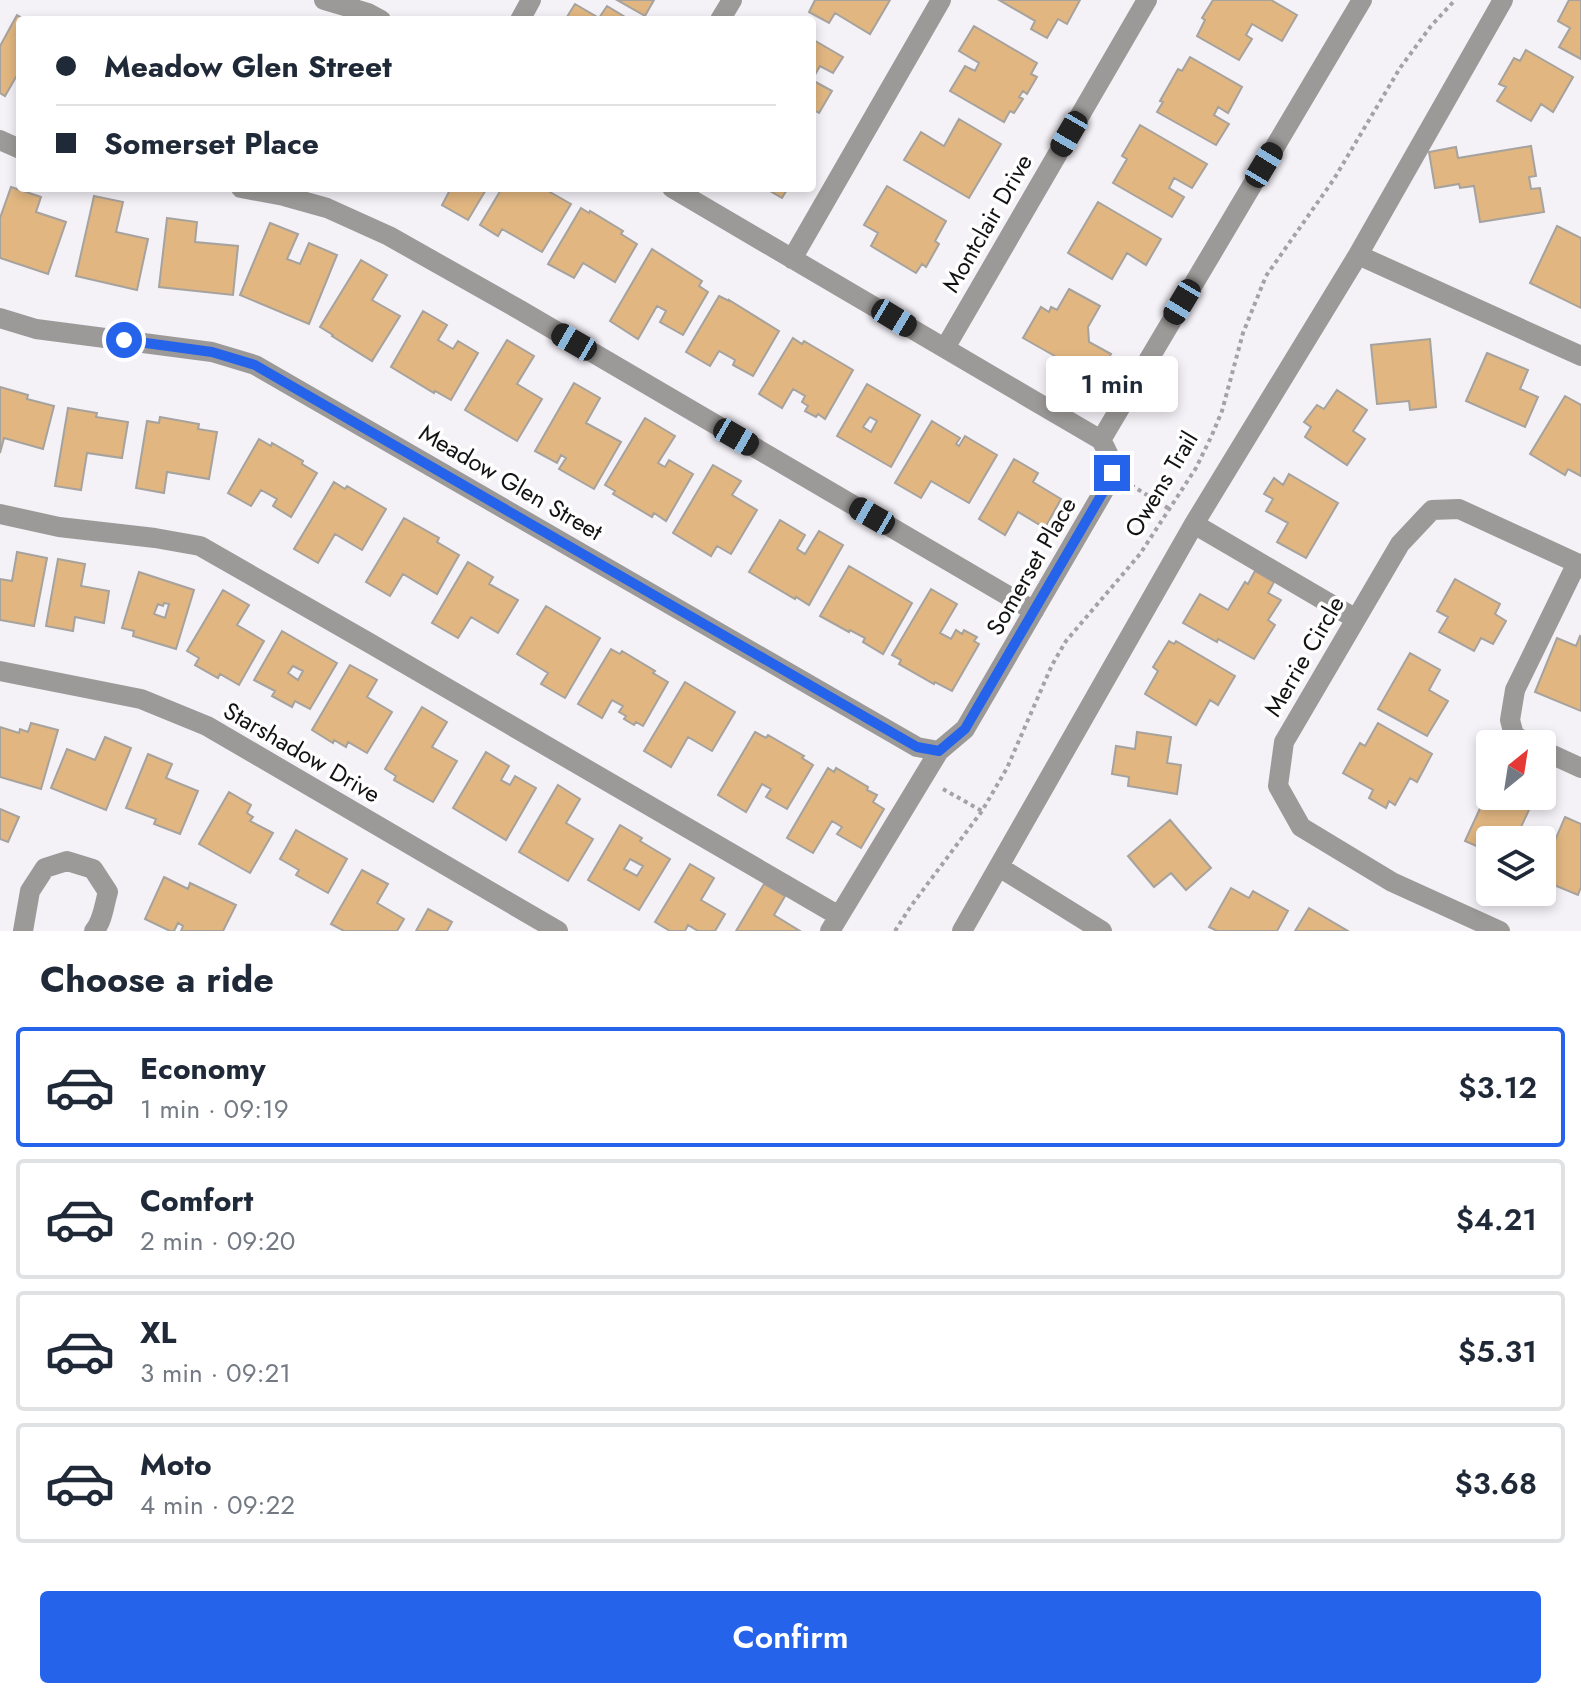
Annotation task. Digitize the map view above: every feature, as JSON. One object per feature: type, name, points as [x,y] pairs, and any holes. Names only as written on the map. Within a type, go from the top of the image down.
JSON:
[{"type":"street","points":[[324,0],[374,16]]},
{"type":"street","points":[[792,259],[941,0]]},
{"type":"street","name":"Montclair Drive","points":[[945,348],[1147,0]]},
{"type":"street","points":[[1101,440],[1362,0]]},
{"type":"street","points":[[962,931],[1194,524],[1358,255],[1503,0]]},
{"type":"street","points":[[262,192],[327,208],[389,236],[1034,611]]},
{"type":"street","points":[[679,192],[1101,440],[1111,456],[1112,473]]},
{"type":"street","points":[[1358,255],[1581,356]]},
{"type":"street","name":"Meadow Glen Street","points":[[0,318],[36,329],[212,352],[255,365],[917,747],[939,751]]},
{"type":"street","name":"Somerset Place","points":[[939,751],[965,729],[1112,473]]},
{"type":"street","name":"Merrie Circle","points":[[1500,931],[1392,882],[1301,827],[1278,786],[1284,742],[1400,544],[1432,510],[1459,509],[1579,564]]},
{"type":"street","points":[[0,514],[59,527],[200,546],[393,656],[834,924],[939,751]]},
{"type":"street","points":[[1194,524],[1356,619]]},
{"type":"street","points":[[1513,730],[1510,720],[1515,690],[1579,564]]},
{"type":"street","name":"Starshadow Drive","points":[[0,671],[141,699],[207,726],[558,931]]},
{"type":"street","points":[[1556,756],[1581,768]]},
{"type":"street","points":[[27,930],[30,891],[45,868],[67,861],[93,869],[108,892],[94,931]]},
{"type":"street","points":[[999,867],[1102,931]]},
{"type":"path","name":"Owens Trail","points":[[895,931],[982,811],[1007,768],[1052,665],[1066,641],[1140,554],[1196,468],[1222,411],[1243,333],[1266,276],[1334,179],[1400,68],[1455,0]]},
{"type":"path","points":[[1112,473],[1194,524]]},
{"type":"path","points":[[922,778],[982,811]]},
{"type":"building","points":[[617,0],[654,0],[645,16]]},
{"type":"building","points":[[815,0],[890,0],[870,34],[835,13],[829,23],[809,12]]},
{"type":"building","points":[[999,0],[1080,0],[1067,24],[1058,19],[1047,38],[1031,29],[1035,21]]},
{"type":"building","points":[[1213,0],[1271,0],[1297,15],[1282,41],[1252,24],[1246,35],[1252,39],[1239,60],[1197,36],[1205,20],[1202,18]]},
{"type":"building","points":[[1569,0],[1581,0],[1581,59],[1559,47],[1570,28],[1558,21]]},
{"type":"building","points":[[575,4],[596,16],[568,16]]},
{"type":"building","points":[[607,6],[623,16],[600,16]]},
{"type":"building","points":[[16,17],[16,77],[5,96],[0,93],[0,46]]},
{"type":"building","points":[[974,26],[1037,63],[1031,74],[1037,77],[1027,94],[1023,91],[1019,97],[1023,99],[1004,122],[950,91],[965,66],[975,71],[979,63],[959,51]]},
{"type":"building","points":[[816,41],[843,57],[833,73],[820,66],[816,73]]},
{"type":"building","points":[[1526,50],[1573,77],[1553,112],[1541,104],[1531,121],[1497,101],[1506,87],[1499,84],[1514,58],[1520,61]]},
{"type":"building","points":[[1190,57],[1242,87],[1228,113],[1218,107],[1214,115],[1229,124],[1216,145],[1157,112],[1178,69],[1182,71]]},
{"type":"building","points":[[816,82],[832,91],[819,113],[816,111]]},
{"type":"building","points":[[959,119],[1001,144],[969,198],[904,160],[921,132],[944,146]]},
{"type":"building","points":[[1140,125],[1207,164],[1192,188],[1174,178],[1169,188],[1184,197],[1172,217],[1113,183],[1127,159],[1122,156]]},
{"type":"building","points":[[1531,146],[1536,176],[1529,177],[1531,189],[1540,188],[1544,212],[1480,222],[1474,186],[1460,188],[1459,184],[1435,188],[1429,152],[1456,147],[1458,158]]},
{"type":"building","points":[[887,186],[946,221],[935,241],[939,244],[926,267],[922,264],[916,273],[871,246],[878,233],[864,225]]},
{"type":"building","points":[[11,187],[16,192],[41,197],[36,212],[66,222],[48,274],[0,258],[0,218]]},
{"type":"building","points":[[449,192],[485,192],[468,220],[442,205]]},
{"type":"building","points":[[500,192],[550,192],[571,204],[542,252],[502,229],[498,236],[480,225]]},
{"type":"building","points":[[772,192],[786,192],[782,198]]},
{"type":"building","points":[[94,196],[123,202],[116,232],[148,239],[137,290],[76,276]]},
{"type":"building","points":[[1098,202],[1161,239],[1146,265],[1127,253],[1112,279],[1068,253]]},
{"type":"building","points":[[581,208],[623,231],[621,234],[637,244],[615,282],[583,263],[574,278],[548,264]]},
{"type":"building","points":[[167,218],[197,222],[195,242],[238,246],[233,295],[159,287]]},
{"type":"building","points":[[270,223],[298,234],[287,259],[300,264],[309,243],[337,255],[309,324],[240,295]]},
{"type":"building","points":[[1557,226],[1581,238],[1581,308],[1530,283]]},
{"type":"building","points":[[652,249],[702,281],[699,286],[708,292],[683,335],[660,322],[666,311],[657,306],[638,339],[610,321]]},
{"type":"building","points":[[361,260],[387,275],[372,300],[400,316],[372,361],[320,327]]},
{"type":"building","points":[[1069,289],[1100,306],[1088,327],[1089,342],[1111,354],[1097,380],[1023,338],[1041,307],[1049,312],[1051,307],[1057,310]]},
{"type":"building","points":[[719,296],[779,331],[753,376],[733,365],[735,360],[719,351],[710,366],[686,352]]},
{"type":"building","points":[[423,311],[447,325],[438,340],[453,349],[458,341],[478,353],[451,400],[391,367]]},
{"type":"building","points":[[793,338],[802,344],[804,341],[853,370],[825,419],[805,411],[808,406],[802,402],[805,396],[793,389],[782,408],[759,394]]},
{"type":"building","points":[[1430,339],[1436,407],[1410,410],[1409,401],[1377,404],[1371,345]]},
{"type":"building","points":[[507,340],[534,356],[517,384],[542,399],[517,441],[465,410]]},
{"type":"building","points":[[1487,353],[1528,370],[1520,389],[1538,397],[1525,427],[1466,401]]},
{"type":"building","points":[[574,383],[600,398],[586,423],[621,442],[594,489],[559,469],[566,458],[561,455],[557,463],[535,451]]},
{"type":"building","points":[[867,384],[920,415],[891,467],[837,436]],"holes":[[[870,417],[877,421],[871,432],[863,427]]]},
{"type":"building","points":[[0,387],[54,406],[43,449],[4,438],[0,453]]},
{"type":"building","points":[[1337,390],[1367,410],[1353,431],[1365,439],[1347,465],[1305,437],[1311,427],[1304,422],[1317,405],[1324,409]]},
{"type":"building","points":[[1565,396],[1581,405],[1581,476],[1568,469],[1565,475],[1530,454]]},
{"type":"building","points":[[68,408],[97,413],[96,417],[128,422],[122,458],[87,453],[81,490],[55,486]]},
{"type":"building","points":[[160,417],[199,424],[198,429],[217,432],[209,479],[167,472],[164,493],[136,488],[147,421],[159,423]]},
{"type":"building","points":[[645,418],[675,436],[658,463],[665,467],[669,460],[693,474],[666,521],[654,513],[652,517],[613,494],[615,491],[605,485]]},
{"type":"building","points":[[932,421],[960,438],[956,444],[959,446],[965,436],[997,455],[969,503],[931,481],[921,498],[895,483]]},
{"type":"building","points":[[259,439],[303,461],[302,464],[317,473],[291,517],[273,506],[277,499],[261,490],[251,506],[228,493]]},
{"type":"building","points":[[1014,459],[1038,473],[1033,482],[1061,499],[1045,528],[1018,512],[1005,535],[979,519]]},
{"type":"building","points":[[713,465],[741,481],[732,495],[757,510],[731,554],[717,546],[711,556],[673,533]]},
{"type":"building","points":[[1289,474],[1338,503],[1306,558],[1277,542],[1288,523],[1266,511],[1273,499],[1264,494],[1274,478],[1283,485]]},
{"type":"building","points":[[334,482],[345,489],[347,486],[386,509],[362,550],[335,534],[318,563],[294,549]]},
{"type":"building","points":[[404,518],[439,538],[437,542],[459,555],[437,594],[403,574],[390,596],[366,582]]},
{"type":"building","points":[[780,520],[805,535],[797,549],[805,554],[819,531],[843,545],[809,605],[749,572]]},
{"type":"building","points":[[17,552],[47,558],[34,626],[0,620],[0,579],[12,581]]},
{"type":"building","points":[[58,559],[85,564],[81,586],[109,591],[104,623],[75,617],[73,631],[46,626]]},
{"type":"building","points":[[468,562],[493,577],[489,584],[518,600],[498,633],[471,617],[458,638],[432,623]]},
{"type":"building","points":[[849,566],[912,603],[883,654],[863,642],[865,638],[820,616]]},
{"type":"building","points":[[1255,571],[1274,582],[1268,593],[1281,600],[1268,620],[1275,625],[1254,659],[1183,623],[1200,594],[1228,610]]},
{"type":"building","points":[[139,572],[194,590],[176,649],[133,636],[134,631],[122,628]],"holes":[[[158,604],[169,604],[165,618],[154,614]]]},
{"type":"building","points":[[1455,579],[1500,604],[1495,614],[1506,621],[1493,644],[1481,638],[1474,651],[1439,632],[1448,617],[1437,611]]},
{"type":"building","points":[[931,589],[957,604],[940,633],[951,639],[956,630],[962,634],[964,630],[977,637],[974,641],[979,644],[952,691],[899,664],[901,660],[892,655]]},
{"type":"building","points":[[223,590],[249,605],[237,625],[264,641],[239,685],[195,665],[199,658],[187,651]]},
{"type":"building","points":[[546,606],[600,638],[565,698],[541,684],[548,673],[517,654]]},
{"type":"building","points":[[282,631],[337,663],[310,709],[295,701],[292,707],[272,696],[275,691],[254,680]],"holes":[[[293,666],[303,671],[298,680],[288,673]]]},
{"type":"building","points":[[1580,636],[1581,711],[1535,692],[1557,638],[1576,646]]},
{"type":"building","points":[[1169,641],[1174,644],[1176,641],[1235,676],[1218,705],[1210,700],[1196,725],[1145,694],[1158,671],[1153,667]]},
{"type":"building","points":[[611,649],[620,654],[622,651],[668,682],[643,726],[624,719],[626,716],[619,712],[623,706],[612,700],[602,718],[578,704]]},
{"type":"building","points":[[1410,653],[1440,670],[1429,690],[1448,701],[1427,736],[1378,709]]},
{"type":"building","points":[[350,665],[377,680],[367,697],[392,712],[367,753],[348,742],[346,747],[334,740],[333,743],[312,730]]},
{"type":"building","points":[[685,682],[735,712],[712,751],[688,737],[671,767],[644,751]]},
{"type":"building","points":[[422,707],[447,722],[432,747],[457,761],[433,802],[394,780],[396,776],[385,769]]},
{"type":"building","points":[[31,723],[58,730],[41,789],[0,777],[0,727],[19,733],[20,729],[28,732]]},
{"type":"building","points":[[1378,723],[1432,754],[1417,782],[1410,778],[1395,805],[1389,801],[1386,808],[1369,798],[1373,790],[1343,773],[1360,743],[1365,746]]},
{"type":"building","points":[[755,732],[766,738],[768,735],[804,756],[802,758],[813,765],[787,809],[766,797],[771,789],[762,784],[746,812],[718,795]]},
{"type":"building","points":[[1137,732],[1171,737],[1167,763],[1181,765],[1177,794],[1128,786],[1129,777],[1112,774],[1116,746],[1135,749]]},
{"type":"building","points":[[105,737],[131,748],[106,810],[51,788],[67,749],[95,760]]},
{"type":"building","points":[[486,752],[509,766],[501,780],[510,785],[515,776],[536,788],[506,840],[453,808]]},
{"type":"building","points":[[148,754],[172,764],[166,778],[198,791],[180,834],[154,824],[156,819],[126,808]]},
{"type":"building","points":[[828,768],[834,772],[836,768],[868,787],[867,790],[877,795],[873,802],[884,809],[861,848],[837,834],[842,827],[832,821],[813,853],[787,838]]},
{"type":"building","points":[[558,785],[580,799],[566,823],[593,839],[568,881],[519,852]]},
{"type":"building","points":[[229,792],[251,805],[247,813],[253,817],[250,821],[273,833],[250,873],[199,844]]},
{"type":"building","points":[[0,809],[19,817],[8,842],[0,839]]},
{"type":"building","points":[[1479,810],[1529,810],[1521,826],[1476,826],[1476,846],[1465,841]]},
{"type":"building","points":[[1565,817],[1581,824],[1581,887],[1578,895],[1556,886],[1556,838]]},
{"type":"building","points":[[1170,820],[1211,868],[1186,890],[1171,873],[1154,887],[1128,856]]},
{"type":"building","points":[[620,825],[670,859],[639,910],[588,880]],"holes":[[[630,859],[643,866],[637,876],[624,869]]]},
{"type":"building","points":[[296,830],[347,859],[328,893],[296,875],[299,870],[280,859]]},
{"type":"building","points":[[690,864],[714,878],[701,900],[725,914],[715,931],[698,931],[688,925],[685,931],[670,931],[655,922]]},
{"type":"building","points":[[362,870],[388,884],[377,903],[404,919],[397,931],[344,931],[331,924]]},
{"type":"building","points":[[164,877],[188,889],[190,883],[236,905],[223,931],[181,931],[183,926],[178,923],[174,931],[170,931],[145,919]]},
{"type":"building","points":[[764,884],[785,896],[774,915],[800,931],[736,931]]},
{"type":"building","points":[[1231,888],[1249,898],[1253,891],[1288,911],[1277,931],[1217,931],[1209,927]]},
{"type":"building","points":[[1309,908],[1348,931],[1295,931]]},
{"type":"building","points":[[428,909],[452,922],[447,931],[416,931]]},
{"type":"route","points":[[124,340],[212,352],[255,365],[917,747],[939,751],[965,729],[1112,473]]}]
